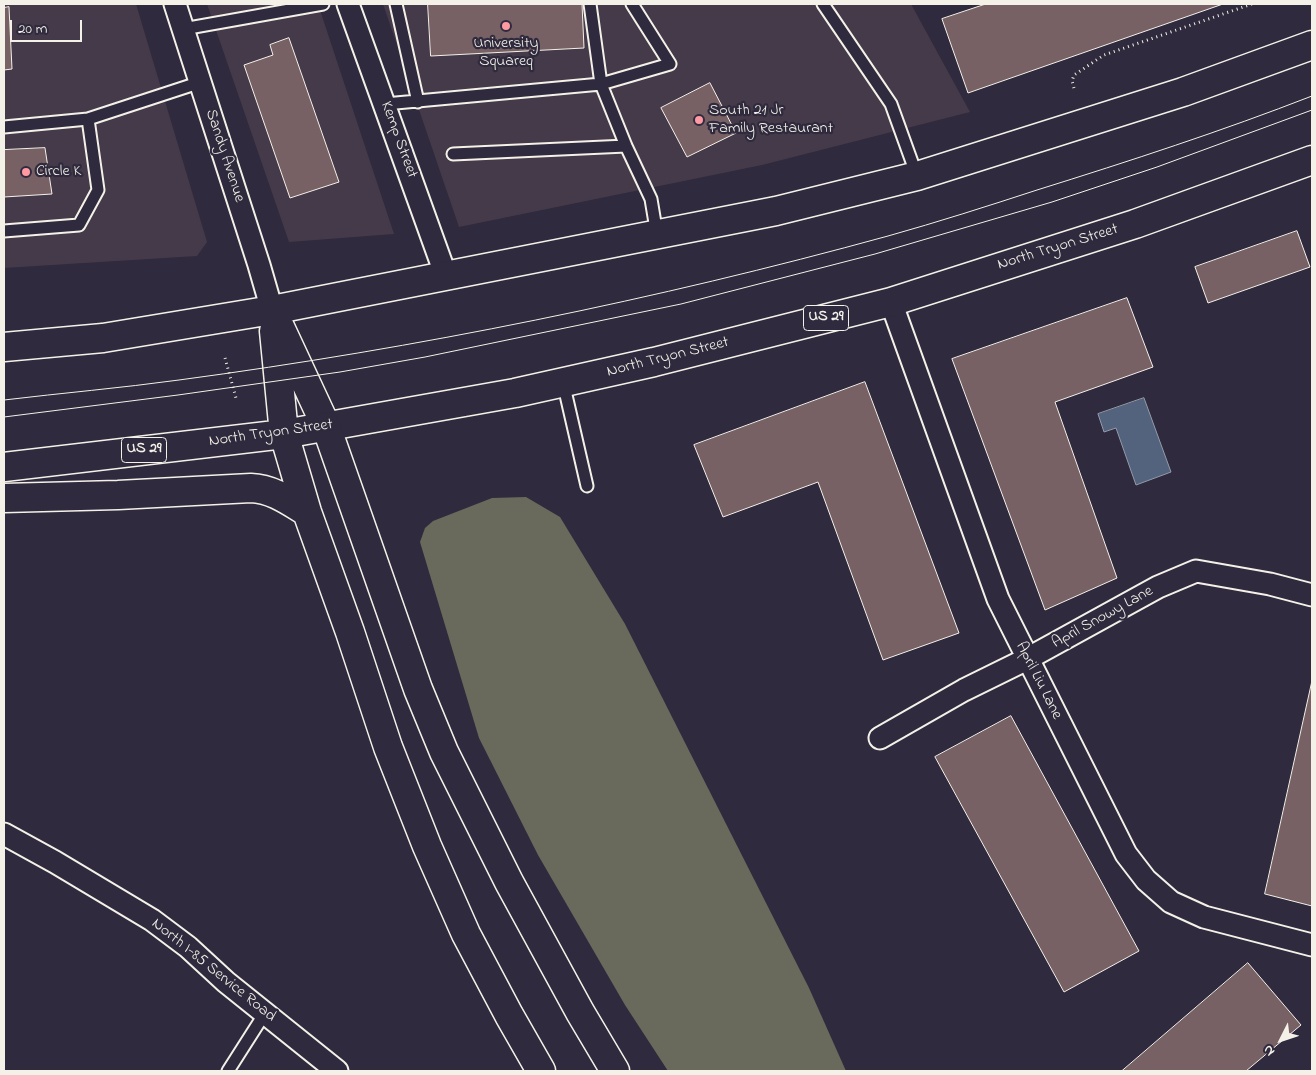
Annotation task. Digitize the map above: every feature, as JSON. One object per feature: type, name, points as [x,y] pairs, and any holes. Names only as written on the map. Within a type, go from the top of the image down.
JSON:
[{"type":"main road","points":[[4,347],[103,338],[272,310],[776,211],[917,176],[1183,92],[1312,45]]},
{"type":"main road","name":"North Tryon Street","points":[[4,467],[284,434],[515,393],[654,362],[891,302],[1135,224],[1312,160]]},
{"type":"main road","points":[[272,310],[326,426],[418,689],[444,752],[509,882],[580,1012],[615,1071]]},
{"type":"main road","points":[[272,310],[284,434],[307,512],[388,746],[427,846],[466,934],[508,1015],[541,1071]]},
{"type":"main road","points":[[4,498],[261,488],[281,496],[307,512]]},
{"type":"street","name":"Sandy Avenue","points":[[175,4],[272,310]]},
{"type":"street","name":"Kemp Street","points":[[348,4],[386,104],[446,276]]},
{"type":"street","name":"April Liu Lane","points":[[891,302],[998,599],[1126,854],[1146,880],[1171,902],[1204,917],[1312,945]]},
{"type":"street","name":"April Snowy Lane","points":[[880,738],[964,690],[1027,659],[1158,587],[1196,571],[1270,584],[1312,594]]},
{"type":"street","name":"North I-85 Service Road","points":[[4,834],[152,920],[188,947],[226,982],[337,1071]]},
{"type":"lane","points":[[183,29],[323,4]]},
{"type":"lane","points":[[396,4],[418,102]]},
{"type":"lane","points":[[590,4],[601,84],[626,146],[651,198],[658,234]]},
{"type":"lane","points":[[386,104],[601,84],[670,64],[632,4]]},
{"type":"lane","points":[[823,4],[891,104],[917,176]]},
{"type":"lane","points":[[4,126],[88,119],[201,82]]},
{"type":"lane","points":[[4,231],[79,225],[98,190],[88,119]]},
{"type":"lane","points":[[453,154],[626,146]]},
{"type":"lane","points":[[563,382],[587,486]]},
{"type":"lane","points":[[228,1071],[265,1013]]},
{"type":"path","points":[[1074,88],[1072,82],[1074,75],[1104,55],[1252,4]]},
{"type":"path","points":[[225,358],[236,398]]},
{"type":"shaded area","points":[[4,4],[136,4],[207,242],[197,256],[4,268]]},
{"type":"shaded area","points":[[207,4],[318,4],[394,234],[289,242]]},
{"type":"shaded area","points":[[383,4],[911,4],[970,112],[762,165],[459,227]]},
{"type":"green space","points":[[526,497],[560,517],[625,624],[809,988],[846,1071],[668,1071],[625,1005],[538,855],[479,738],[420,542],[425,528],[433,521],[492,498]]},
{"type":"water","points":[[1144,398],[1171,472],[1136,485],[1116,428],[1104,432],[1098,414]]},
{"type":"building","name":"University Squareq","points":[[428,4],[582,4],[584,48],[431,56]]},
{"type":"building","points":[[986,4],[1223,4],[968,93],[942,19]]},
{"type":"building","points":[[9,7],[12,69],[4,70],[4,8]]},
{"type":"building","points":[[289,38],[339,182],[290,198],[244,65],[273,55],[270,45]]},
{"type":"building","name":"South 21 Jr Family Restaurant","points":[[710,83],[736,133],[687,157],[661,108]]},
{"type":"building","name":"Circle K","points":[[45,148],[52,194],[4,197],[4,150]]},
{"type":"building","points":[[1297,231],[1310,267],[1208,303],[1195,267]]},
{"type":"building","points":[[1127,298],[1153,367],[1055,402],[1117,578],[1045,610],[952,359]]},
{"type":"building","points":[[865,382],[959,633],[883,660],[818,482],[723,517],[694,445]]},
{"type":"building","points":[[1312,681],[1312,906],[1265,894]]},
{"type":"building","points":[[1011,716],[1139,951],[1064,992],[935,757]]},
{"type":"building","points":[[1248,963],[1301,1025],[1246,1071],[1122,1071]]},
{"type":"tram line","points":[[4,400],[135,386],[358,353],[536,320],[713,281],[888,236],[963,214],[1176,145],[1312,96]]},
{"type":"tram line","points":[[4,417],[340,372],[425,357],[681,304],[875,254],[1052,202],[1157,167],[1312,110]]},
{"type":"place","name":"University Squareq","points":[[506,26]]},
{"type":"place","name":"South 21 Jr Family Restaurant","points":[[699,120]]},
{"type":"place","name":"Circle K","points":[[26,172]]}]
